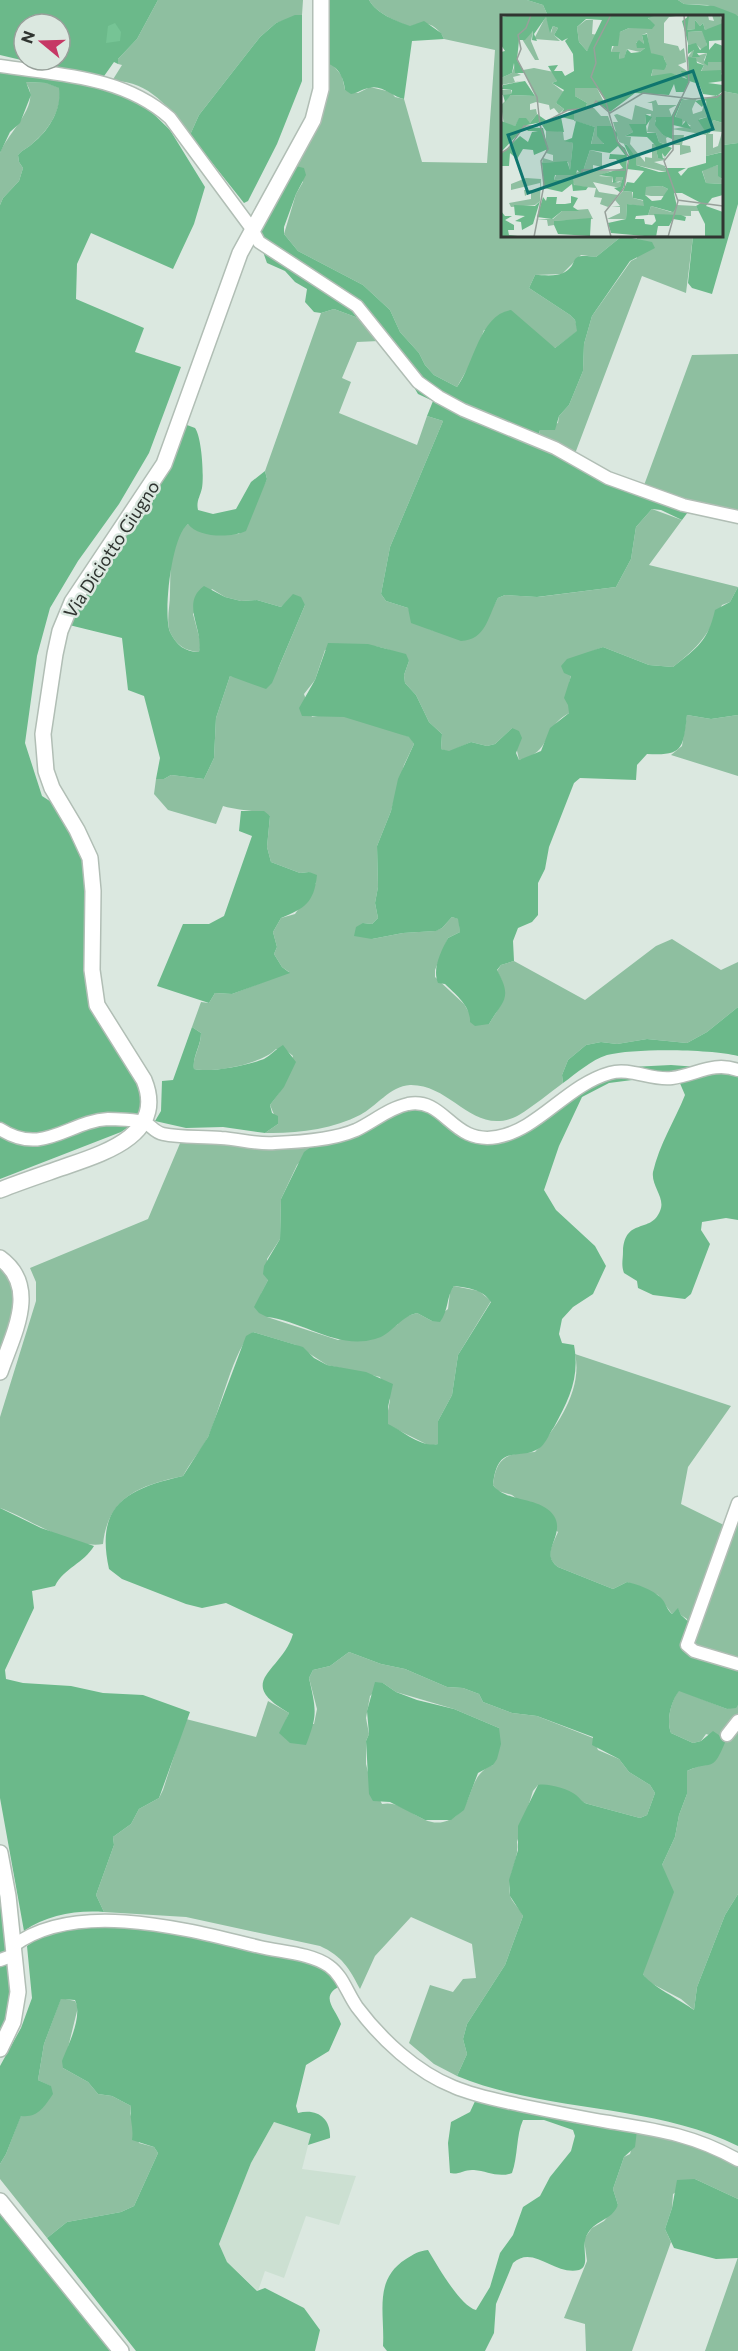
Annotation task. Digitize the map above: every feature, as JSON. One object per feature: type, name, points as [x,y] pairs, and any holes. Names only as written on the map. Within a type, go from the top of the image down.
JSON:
[{"type":"main road","name":"Via Diciotto Giugno","points":[[143,1122],[147,1109],[148,1089],[136,1065],[97,1005],[92,970],[92,871],[85,846],[49,779],[43,754],[56,654],[66,615],[164,464],[240,253],[313,120],[319,103],[321,0]]},
{"type":"main road","points":[[0,1190],[115,1148],[136,1132],[143,1122]]},
{"type":"main road","points":[[0,1257],[12,1268],[23,1289],[21,1306],[0,1372]]},
{"type":"main road","points":[[0,1853],[9,1954],[17,2010],[0,2049]]},
{"type":"main road","points":[[0,2201],[121,2351]]},
{"type":"street","points":[[0,66],[114,85],[156,106],[170,118],[259,242],[357,306],[418,382],[439,397],[472,414],[555,448],[608,478],[682,505],[738,517]]},
{"type":"street","points":[[0,1129],[10,1136],[42,1138],[62,1135],[97,1120],[143,1122],[162,1134],[276,1143],[340,1135],[372,1123],[398,1108],[416,1104],[433,1108],[464,1134],[474,1138],[494,1138],[521,1130],[567,1095],[612,1072],[659,1078],[686,1075],[710,1066],[738,1070]]},
{"type":"street","points":[[738,1503],[687,1645],[694,1651],[738,1664]]},
{"type":"street","points":[[727,1735],[738,1720]]},
{"type":"street","points":[[9,1954],[40,1930],[64,1925],[132,1923],[206,1934],[319,1961],[336,1972],[357,2007],[395,2048],[424,2071],[453,2087],[474,2095],[550,2111],[678,2133],[707,2143],[738,2160]]},
{"type":"shaded area","points":[[0,0],[158,0],[137,39],[118,59],[118,64],[114,62],[102,79],[72,72],[72,12],[12,12],[12,58],[0,55]]},
{"type":"shaded area","points":[[158,0],[303,0],[302,15],[276,23],[260,37],[199,115],[190,135],[166,106],[147,91],[137,85],[112,81],[122,65],[118,64],[118,59],[137,39]]},
{"type":"shaded area","points":[[325,0],[369,0],[382,13],[393,19],[410,26],[424,21],[441,33],[444,39],[412,41],[404,99],[373,87],[351,94],[345,90],[340,73],[330,64],[325,63]]},
{"type":"shaded area","points":[[369,0],[527,0],[543,5],[548,15],[501,15],[501,237],[621,237],[596,257],[581,255],[562,274],[535,275],[529,288],[570,315],[575,320],[578,331],[555,348],[484,330],[474,357],[457,387],[434,375],[425,365],[419,353],[400,332],[390,310],[363,285],[298,251],[284,234],[296,194],[303,182],[291,165],[325,63],[332,64],[342,76],[345,90],[358,93],[370,87],[391,92],[395,97],[404,99],[422,162],[487,163],[495,50],[444,39],[438,30],[430,25],[420,24],[410,27],[393,20],[372,5]]},
{"type":"shaded area","points":[[527,0],[678,0],[684,4],[714,6],[735,14],[738,16],[738,94],[723,91],[723,15],[548,15],[543,5]]},
{"type":"shaded area","points":[[678,0],[738,0],[738,16],[707,5],[684,4]]},
{"type":"shaded area","points":[[295,15],[302,15],[302,81],[277,144],[248,201],[244,203],[190,135],[199,115],[260,37],[276,23]]},
{"type":"shaded area","points":[[115,23],[121,32],[120,41],[106,43],[108,26]]},
{"type":"shaded area","points":[[0,68],[12,70],[12,72],[110,86],[135,96],[170,130],[205,187],[194,224],[173,269],[91,233],[77,264],[76,299],[144,328],[135,352],[181,367],[149,453],[119,504],[78,561],[50,608],[37,656],[25,743],[42,796],[59,807],[84,849],[89,977],[133,1060],[145,1106],[133,1124],[121,1132],[0,1179],[0,205],[3,198],[19,181],[23,168],[18,155],[39,138],[53,118],[58,104],[59,88],[46,83],[26,82],[31,95],[20,123],[10,132],[0,153]]},
{"type":"shaded area","points":[[25,82],[47,83],[60,88],[59,104],[44,132],[18,155],[23,168],[19,181],[3,198],[0,205],[0,153],[27,108],[30,90]]},
{"type":"shaded area","points":[[723,91],[738,94],[738,143],[723,145]]},
{"type":"shaded area","points":[[738,143],[738,204],[712,294],[692,288],[688,283],[693,237],[723,237],[723,145]]},
{"type":"shaded area","points":[[291,165],[304,168],[306,175],[296,194],[284,227],[284,234],[298,251],[363,285],[390,310],[400,332],[419,353],[425,365],[434,375],[457,387],[485,330],[500,314],[511,310],[555,348],[577,331],[575,320],[570,315],[529,288],[535,275],[562,274],[570,269],[580,256],[596,257],[621,237],[652,242],[655,248],[630,261],[592,316],[584,344],[583,371],[569,405],[559,416],[555,430],[540,430],[538,436],[586,466],[688,500],[688,512],[682,520],[661,510],[652,509],[636,527],[631,559],[616,587],[537,597],[505,595],[498,598],[481,632],[469,640],[461,641],[411,623],[408,608],[386,601],[381,594],[390,547],[443,421],[427,416],[433,401],[418,394],[392,350],[361,319],[334,309],[321,313],[314,312],[305,302],[307,289],[295,282],[285,271],[267,263],[256,232]]},
{"type":"shaded area","points":[[634,237],[693,237],[686,293],[642,276],[573,459],[538,437],[540,430],[558,423],[559,416],[569,405],[583,371],[584,344],[592,316],[631,261],[637,258],[637,238]]},
{"type":"shaded area","points":[[334,309],[361,319],[379,341],[357,342],[342,378],[351,382],[339,413],[417,445],[427,416],[443,421],[390,547],[381,594],[386,601],[408,608],[419,623],[436,631],[494,605],[498,598],[505,595],[538,597],[616,587],[631,559],[636,527],[652,509],[682,520],[649,565],[738,587],[730,602],[722,605],[702,640],[673,667],[649,665],[603,647],[575,658],[569,684],[569,713],[554,726],[537,752],[519,760],[512,728],[495,744],[487,746],[471,742],[449,752],[441,749],[442,734],[429,722],[416,695],[405,683],[404,675],[409,661],[388,650],[359,646],[325,650],[315,680],[304,694],[312,717],[324,715],[361,720],[410,737],[414,744],[404,765],[391,811],[377,846],[378,887],[375,903],[378,918],[372,924],[363,923],[372,939],[403,933],[435,931],[442,928],[452,917],[459,919],[460,932],[448,938],[435,970],[435,977],[464,1004],[471,1016],[489,1024],[504,993],[497,971],[501,965],[514,961],[585,1000],[656,946],[672,939],[721,970],[738,962],[738,1007],[707,1032],[687,1043],[647,1039],[617,1044],[601,1042],[586,1045],[568,1060],[562,1075],[563,1083],[519,1115],[503,1121],[476,1116],[439,1093],[425,1087],[410,1085],[396,1089],[360,1115],[338,1124],[289,1133],[265,1133],[278,1124],[270,1105],[279,1093],[293,1056],[287,1051],[276,1049],[260,1059],[237,1066],[213,1070],[194,1069],[201,1033],[192,1027],[201,1002],[209,1003],[215,993],[232,994],[289,972],[282,967],[274,954],[277,947],[273,932],[281,918],[295,914],[316,883],[309,872],[300,873],[271,862],[267,847],[270,816],[223,806],[216,824],[168,810],[154,794],[156,779],[164,779],[171,775],[204,779],[214,758],[216,718],[230,676],[237,677],[278,669],[305,605],[288,601],[281,607],[257,600],[241,601],[225,597],[212,589],[193,614],[201,644],[199,652],[189,650],[175,640],[169,628],[172,556],[177,538],[188,524],[215,535],[239,534],[267,479],[265,471],[321,313]]},
{"type":"shaded area","points":[[738,354],[738,514],[643,488],[692,355]]},
{"type":"shaded area","points":[[187,425],[195,428],[201,448],[203,482],[198,510],[213,514],[236,509],[251,482],[265,471],[267,479],[246,531],[232,535],[215,535],[199,532],[188,524],[182,531],[173,559],[168,594],[168,623],[172,637],[185,649],[199,652],[199,635],[193,609],[197,593],[204,586],[225,597],[241,601],[257,600],[281,607],[293,594],[301,597],[305,605],[272,683],[266,689],[230,676],[216,718],[214,758],[204,779],[171,775],[164,779],[156,779],[160,758],[144,696],[128,690],[122,638],[61,623]]},
{"type":"shaded area","points":[[738,587],[738,715],[711,719],[687,715],[684,736],[679,748],[668,754],[647,754],[637,765],[636,780],[580,778],[574,783],[549,847],[545,869],[538,883],[538,915],[532,922],[518,928],[513,941],[514,961],[501,965],[497,970],[505,994],[502,1004],[489,1024],[475,1026],[470,1022],[470,1016],[462,1001],[445,984],[438,983],[436,978],[438,960],[448,938],[460,932],[458,919],[452,917],[436,931],[403,933],[372,939],[354,936],[356,927],[363,923],[372,924],[378,918],[375,903],[378,887],[377,846],[391,811],[398,779],[414,744],[409,737],[344,717],[302,716],[299,708],[315,680],[328,643],[368,644],[406,654],[409,661],[404,675],[405,683],[416,695],[429,722],[442,734],[441,749],[449,751],[471,742],[487,746],[495,744],[512,728],[519,731],[522,738],[516,753],[519,760],[541,751],[550,728],[569,713],[564,698],[571,676],[564,673],[561,666],[567,659],[603,647],[649,665],[673,667],[705,637],[715,610],[730,602]]},
{"type":"shaded area","points":[[687,715],[711,719],[738,715],[738,776],[671,755],[682,746]]},
{"type":"shaded area","points":[[241,811],[264,811],[270,816],[267,847],[271,862],[300,873],[309,872],[317,875],[316,884],[307,903],[281,918],[273,932],[277,947],[274,954],[282,967],[290,973],[232,994],[215,993],[209,1003],[157,986],[183,924],[209,924],[224,916],[252,836],[239,831]]},
{"type":"shaded area","points":[[738,1007],[738,1056],[653,1050],[619,1053],[595,1060],[563,1083],[562,1075],[568,1060],[586,1045],[601,1042],[617,1044],[647,1039],[687,1043],[707,1032]]},
{"type":"shaded area","points":[[192,1027],[201,1033],[194,1069],[219,1069],[249,1064],[264,1059],[283,1045],[296,1062],[284,1087],[270,1105],[272,1113],[278,1116],[278,1124],[265,1133],[223,1127],[186,1128],[155,1121],[161,1111],[162,1081],[173,1080]]},
{"type":"shaded area","points":[[671,1065],[738,1070],[738,1220],[726,1218],[702,1222],[701,1230],[710,1244],[691,1294],[685,1299],[653,1295],[638,1288],[637,1281],[623,1270],[625,1240],[633,1229],[651,1222],[660,1211],[661,1201],[653,1172],[663,1142],[685,1095],[679,1081],[640,1079],[609,1083],[582,1097],[559,1146],[544,1190],[556,1210],[595,1246],[606,1266],[593,1294],[573,1307],[562,1319],[559,1334],[562,1343],[574,1345],[576,1368],[569,1397],[559,1417],[541,1447],[505,1457],[500,1462],[493,1485],[506,1495],[541,1505],[554,1516],[557,1530],[551,1556],[558,1567],[613,1589],[627,1582],[653,1592],[662,1599],[672,1614],[678,1608],[681,1615],[692,1625],[685,1645],[738,1668],[738,1705],[736,1708],[727,1709],[679,1691],[672,1706],[669,1717],[671,1733],[693,1743],[701,1741],[713,1731],[726,1740],[714,1762],[687,1771],[687,1794],[679,1815],[675,1837],[662,1865],[674,1892],[643,1974],[658,1987],[694,2010],[697,1987],[725,1915],[738,1894],[738,2146],[705,2132],[670,2122],[527,2096],[491,2088],[457,2076],[467,2054],[463,2039],[467,2024],[505,1965],[523,1916],[510,1896],[509,1880],[518,1850],[518,1826],[538,1785],[563,1789],[586,1803],[640,1818],[647,1815],[655,1793],[650,1785],[629,1772],[619,1759],[592,1745],[593,1737],[537,1716],[512,1713],[483,1702],[479,1694],[463,1688],[447,1687],[405,1669],[381,1664],[349,1652],[330,1666],[313,1670],[309,1678],[315,1712],[310,1735],[306,1745],[290,1743],[279,1733],[289,1713],[273,1702],[264,1692],[263,1684],[293,1634],[226,1603],[202,1608],[122,1579],[109,1569],[106,1547],[111,1515],[119,1503],[145,1487],[183,1476],[208,1437],[246,1336],[253,1332],[303,1347],[314,1358],[327,1365],[366,1372],[393,1384],[388,1407],[388,1424],[425,1444],[438,1444],[438,1421],[452,1395],[458,1355],[491,1302],[484,1294],[454,1286],[440,1322],[432,1321],[417,1313],[405,1318],[381,1337],[361,1341],[334,1338],[267,1317],[254,1307],[268,1280],[263,1274],[264,1266],[280,1239],[281,1199],[304,1152],[318,1142],[353,1132],[399,1102],[443,1109],[473,1131],[505,1133],[611,1068]]},
{"type":"shaded area","points":[[181,1141],[318,1142],[297,1165],[281,1199],[280,1239],[267,1259],[268,1280],[261,1294],[267,1317],[338,1340],[397,1325],[401,1318],[417,1313],[432,1321],[448,1309],[450,1292],[454,1286],[479,1291],[491,1301],[458,1355],[452,1395],[438,1421],[438,1444],[430,1446],[388,1425],[390,1400],[380,1377],[327,1365],[296,1345],[253,1332],[246,1340],[233,1365],[208,1437],[183,1476],[153,1484],[129,1495],[112,1514],[103,1544],[91,1545],[78,1542],[0,1508],[0,1417],[36,1301],[36,1282],[30,1268],[148,1219]]},
{"type":"shaded area","points":[[0,1261],[20,1285],[0,1361]]},
{"type":"shaded area","points":[[575,1354],[731,1406],[688,1467],[681,1504],[730,1528],[738,1507],[738,1668],[692,1652],[687,1619],[678,1609],[672,1614],[658,1595],[627,1582],[613,1589],[558,1567],[550,1555],[558,1532],[512,1495],[498,1491],[493,1485],[500,1462],[511,1455],[535,1452],[552,1431],[572,1394],[575,1381]]},
{"type":"shaded area","points":[[0,1508],[41,1528],[94,1546],[85,1557],[63,1575],[55,1586],[32,1591],[34,1608],[5,1670],[6,1679],[23,1683],[71,1686],[103,1693],[143,1695],[190,1712],[159,1798],[139,1809],[131,1824],[113,1837],[114,1845],[96,1895],[104,1912],[83,1912],[52,1917],[24,1931],[0,1798]]},
{"type":"shaded area","points":[[349,1652],[381,1664],[405,1669],[447,1687],[463,1688],[479,1694],[483,1702],[512,1713],[537,1716],[593,1738],[598,1750],[619,1759],[629,1772],[650,1785],[655,1793],[647,1815],[640,1818],[588,1804],[538,1785],[533,1791],[517,1842],[517,1855],[509,1888],[511,1898],[523,1916],[505,1965],[467,2024],[463,2039],[467,2054],[457,2076],[434,2064],[409,2043],[430,1985],[453,1992],[463,1979],[476,1978],[472,1944],[411,1917],[375,1956],[360,1989],[344,1963],[320,1946],[186,1917],[104,1912],[96,1895],[114,1845],[113,1837],[131,1824],[139,1809],[159,1798],[186,1719],[256,1737],[268,1701],[289,1713],[286,1720],[314,1724],[317,1709],[309,1678],[313,1670],[330,1666]],"holes":[[[383,1683],[396,1692],[454,1709],[499,1728],[493,1765],[478,1777],[466,1803],[454,1818],[443,1822],[427,1821],[398,1805],[382,1804],[370,1780],[366,1764],[366,1741],[369,1734],[366,1718],[370,1696]]]},
{"type":"shaded area","points":[[375,1682],[383,1683],[396,1692],[417,1700],[454,1709],[499,1728],[501,1744],[497,1759],[493,1765],[478,1773],[464,1810],[451,1820],[425,1820],[390,1802],[373,1801],[369,1794],[367,1711]]},
{"type":"shaded area","points":[[679,1690],[727,1709],[738,1705],[738,1894],[725,1915],[697,1987],[694,2010],[681,1999],[647,1981],[643,1974],[643,1966],[654,1944],[662,1865],[675,1837],[679,1815],[687,1794],[687,1771],[715,1759],[725,1740],[706,1734],[701,1741],[693,1743],[671,1733],[670,1711]]},
{"type":"shaded area","points":[[0,1886],[12,2008],[0,2033]]},
{"type":"shaded area","points":[[79,1925],[152,1927],[315,1959],[343,1985],[331,1993],[330,1998],[330,2003],[341,2024],[329,2051],[306,2065],[296,2106],[298,2113],[311,2112],[322,2116],[328,2125],[330,2138],[308,2145],[311,2134],[274,2122],[251,2163],[219,2244],[227,2262],[257,2291],[265,2288],[304,2308],[320,2330],[315,2351],[136,2351],[47,2238],[67,2222],[121,2212],[134,2206],[158,2153],[154,2147],[132,2140],[131,2106],[112,2096],[98,2094],[88,2082],[63,2068],[62,2061],[76,2023],[75,2000],[61,1999],[44,2044],[38,2080],[51,2086],[53,2094],[36,2113],[21,2116],[0,2164],[0,2066],[21,2028],[32,1998],[27,1946],[43,1934]]},
{"type":"shaded area","points":[[61,1998],[75,2001],[78,2007],[63,2068],[88,2082],[98,2094],[112,2096],[131,2106],[130,2113],[139,2143],[154,2147],[158,2153],[134,2206],[121,2212],[67,2222],[47,2238],[0,2179],[0,2164],[21,2115],[50,2086],[38,2080],[44,2044]]},
{"type":"shaded area","points":[[477,2097],[637,2130],[635,2147],[624,2157],[613,2189],[618,2205],[612,2214],[588,2233],[583,2268],[570,2271],[528,2257],[513,2263],[496,2304],[494,2333],[485,2351],[387,2351],[383,2346],[383,2298],[389,2277],[396,2267],[414,2254],[428,2250],[456,2293],[476,2310],[490,2287],[500,2253],[513,2235],[523,2207],[540,2196],[550,2177],[571,2151],[575,2136],[573,2130],[544,2120],[523,2120],[512,2173],[497,2175],[471,2170],[450,2173],[448,2143],[451,2122],[470,2112]]},
{"type":"shaded area","points":[[274,2122],[311,2134],[302,2169],[356,2176],[339,2225],[306,2216],[284,2278],[265,2271],[258,2291],[227,2262],[219,2244],[251,2163]]},
{"type":"shaded area","points":[[637,2130],[695,2142],[738,2161],[738,2199],[695,2179],[673,2194],[672,2208],[665,2229],[671,2242],[632,2351],[586,2351],[585,2324],[564,2318],[587,2261],[584,2239],[592,2228],[604,2221],[618,2205],[613,2189],[624,2157],[630,2154]]},
{"type":"shaded area","points":[[695,2179],[738,2199],[738,2258],[716,2259],[674,2248],[665,2229],[672,2208],[677,2180]]},
{"type":"shaded area","points":[[0,2206],[116,2351],[0,2351]]},
{"type":"shaded area","points":[[738,2257],[738,2351],[705,2351]]}]
